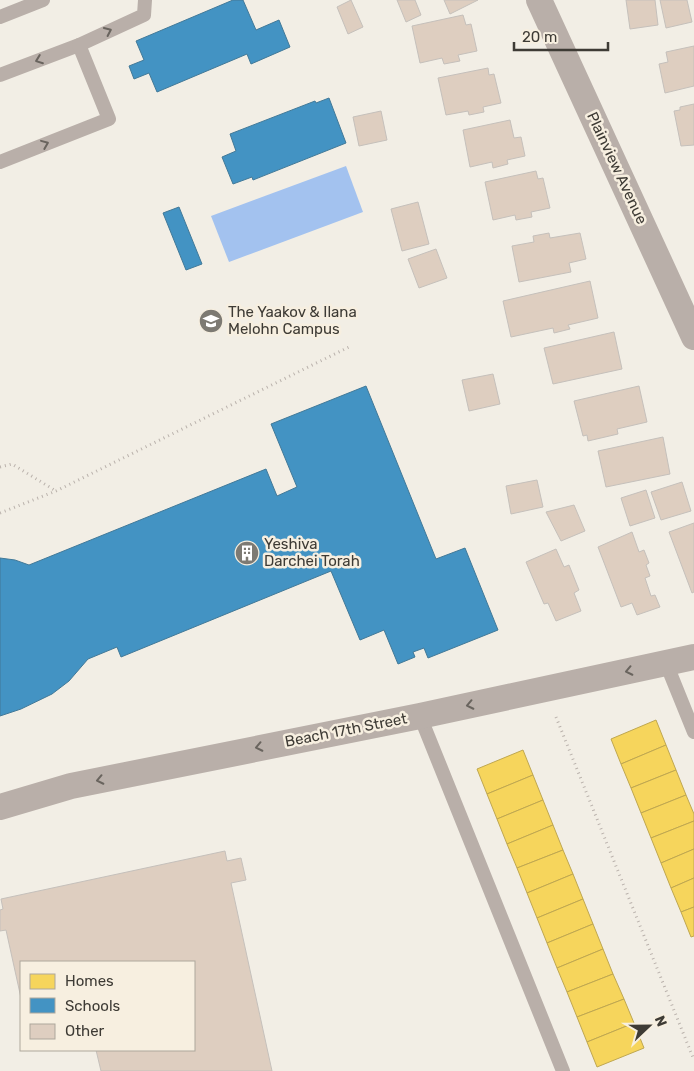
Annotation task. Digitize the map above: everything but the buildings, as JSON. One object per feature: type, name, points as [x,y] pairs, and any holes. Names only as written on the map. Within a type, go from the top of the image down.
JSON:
[{"type":"street","name":"Plainview Avenue","points":[[539,0],[694,337]]},
{"type":"street","name":"Beach 17th Street","points":[[0,807],[72,786],[267,745],[420,716],[694,657]]},
{"type":"lane","points":[[0,17],[43,0]]},
{"type":"lane","points":[[0,75],[78,45],[144,15],[145,0]]},
{"type":"lane","points":[[0,162],[109,118],[78,45]]},
{"type":"lane","points":[[666,663],[694,732]]},
{"type":"lane","points":[[420,716],[564,1071]]},
{"type":"path","points":[[0,513],[56,491],[349,347]]},
{"type":"path","points":[[0,467],[12,464],[56,491]]},
{"type":"path","points":[[544,689],[694,1060]]},
{"type":"water","points":[[346,166],[363,212],[229,262],[211,216]]},
{"type":"place","name":"The Yaakov & Ilana Melohn Campus","points":[[211,321]]},
{"type":"place","name":"Yeshiva Darchei Torah","points":[[247,553]]}]
